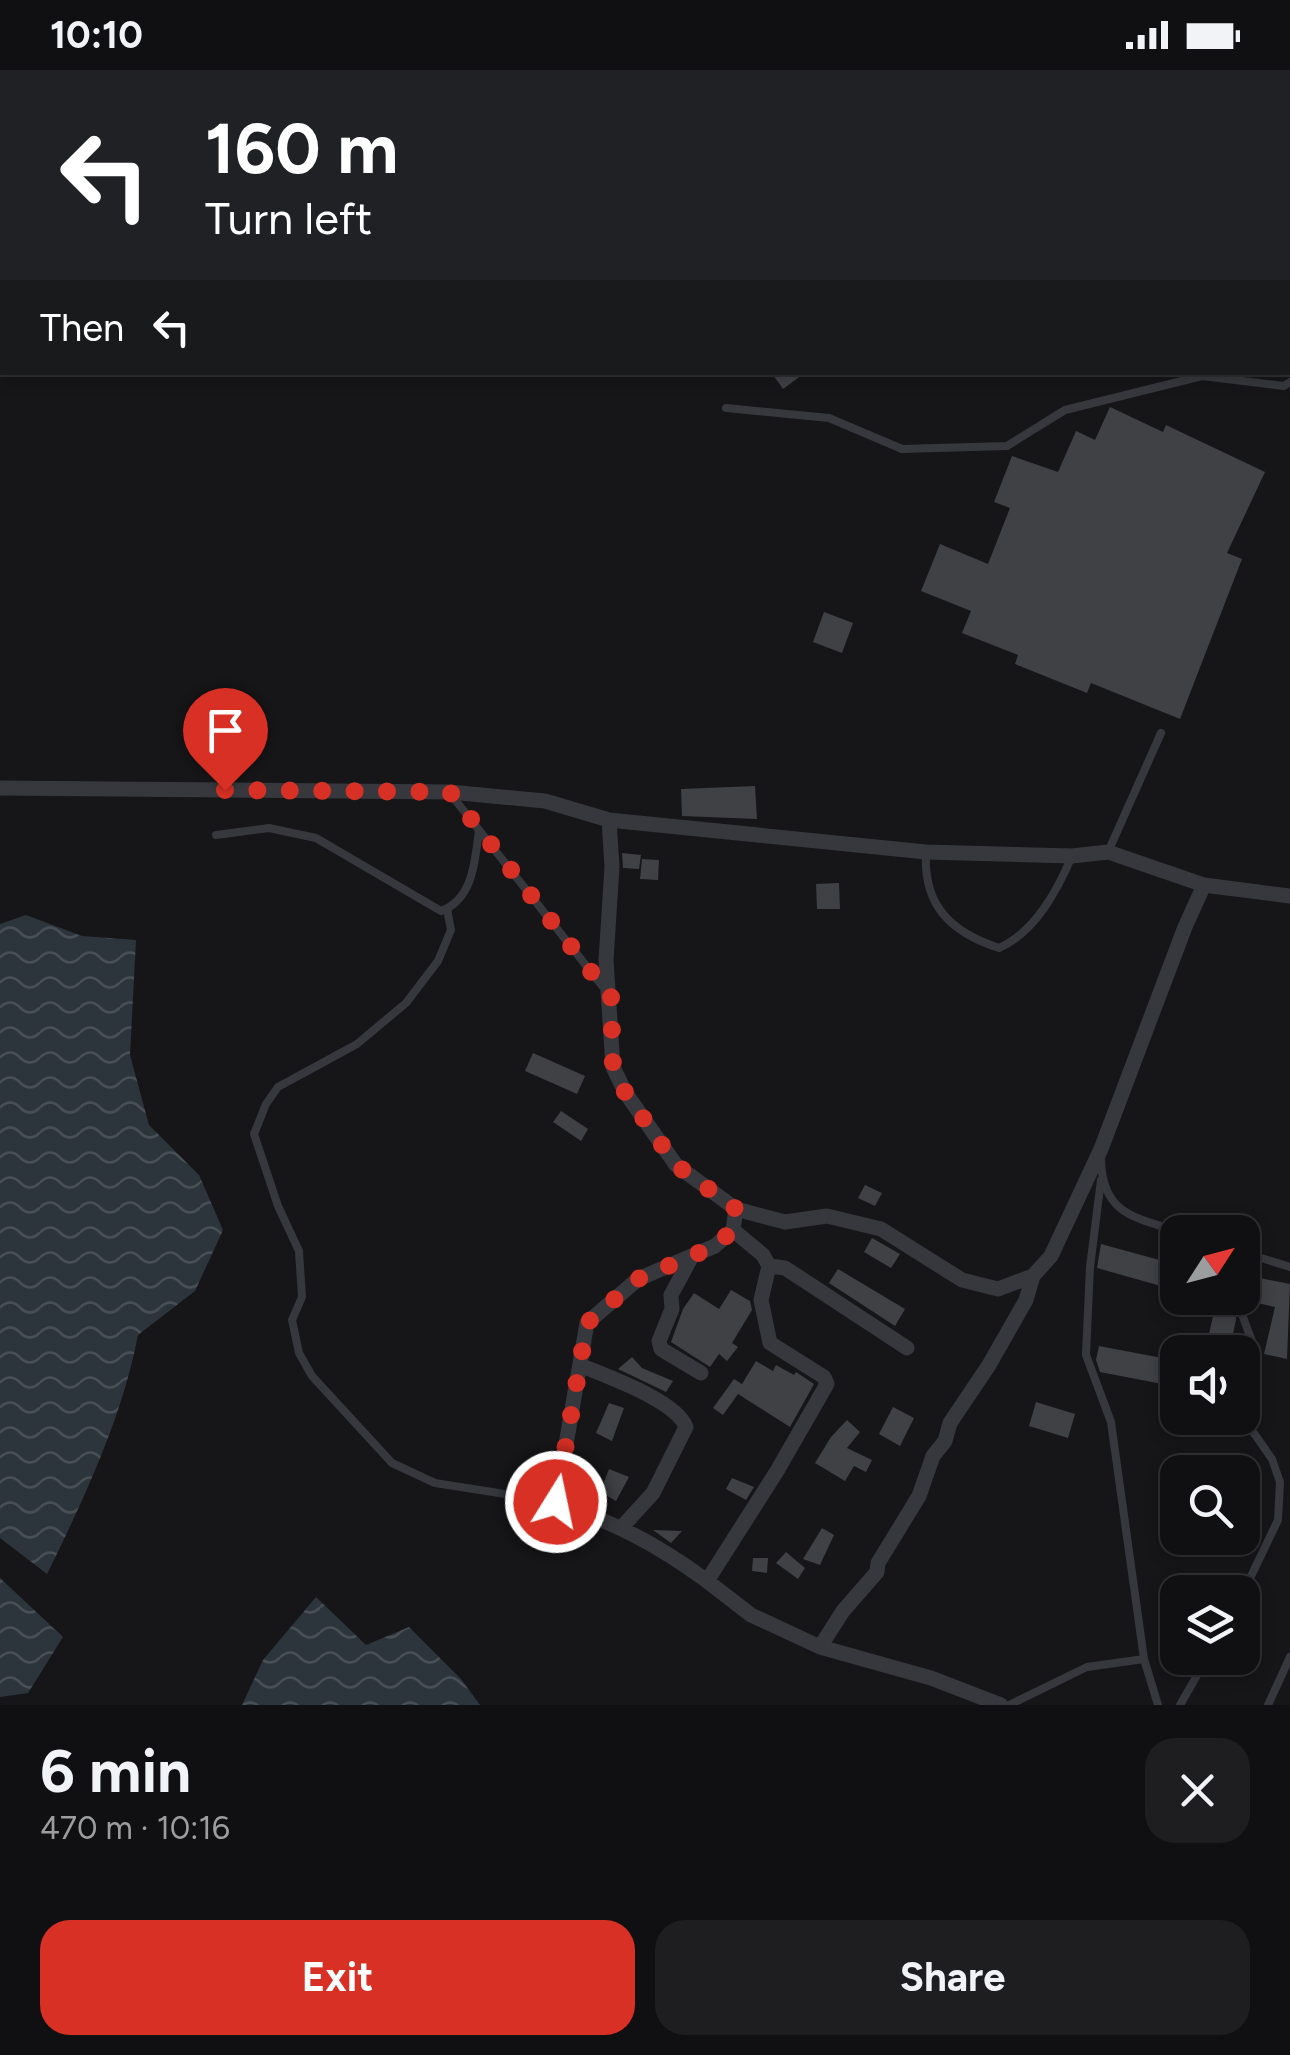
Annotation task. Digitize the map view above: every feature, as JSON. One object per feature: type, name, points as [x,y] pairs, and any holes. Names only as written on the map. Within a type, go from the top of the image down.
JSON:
[{"type":"street","points":[[0,788],[450,792],[545,801],[609,820],[926,852],[1072,856],[1108,852],[1204,884],[1290,896]]},
{"type":"street","points":[[609,820],[612,867],[606,960],[613,1068],[625,1092],[676,1165],[736,1209],[785,1222],[827,1216],[881,1229],[962,1280],[998,1289],[1033,1276]]},
{"type":"street","points":[[820,1646],[842,1611],[877,1572],[878,1563],[919,1496],[950,1424],[1026,1300],[1033,1276],[1065,1230],[1101,1149],[1184,927],[1204,884]]},
{"type":"street","points":[[736,1209],[733,1230],[715,1246],[638,1279],[587,1323],[556,1502],[622,1527],[662,1548],[751,1615],[820,1646],[931,1678],[1002,1705]]},
{"type":"street","points":[[707,1581],[828,1384],[770,1342],[761,1300],[769,1266],[763,1255],[733,1230]]},
{"type":"street","points":[[692,1256],[672,1296],[672,1309],[659,1342],[661,1349],[701,1373]]},
{"type":"street","points":[[769,1266],[785,1268],[906,1348]]},
{"type":"street","points":[[580,1365],[645,1394],[683,1419],[686,1426],[653,1493],[622,1527]]},
{"type":"lane","points":[[726,408],[829,418],[902,449],[1007,446],[1065,410],[1196,375]]},
{"type":"lane","points":[[1207,375],[1284,386],[1290,382]]},
{"type":"lane","points":[[1108,852],[1161,733]]},
{"type":"lane","points":[[450,792],[611,997]]},
{"type":"lane","points":[[216,835],[270,828],[316,838],[442,911],[461,897],[472,876],[480,830]]},
{"type":"lane","points":[[926,852],[924,882],[942,915],[974,940],[999,948],[1019,939],[1059,887],[1072,856]]},
{"type":"lane","points":[[447,909],[451,930],[438,961],[406,1002],[357,1044],[278,1086],[254,1134],[278,1206],[300,1251],[302,1297],[292,1320],[299,1354],[312,1376],[392,1463],[434,1483],[556,1502]]},
{"type":"lane","points":[[1101,1149],[1086,1355],[1111,1422],[1144,1659],[1158,1705]]},
{"type":"lane","points":[[1101,1180],[1125,1215],[1160,1226]]},
{"type":"lane","points":[[1260,1257],[1290,1266]]},
{"type":"lane","points":[[1243,1315],[1253,1344],[1249,1365],[1251,1429],[1272,1459],[1280,1482],[1278,1520],[1251,1575]]},
{"type":"lane","points":[[1278,1520],[1290,1527]]},
{"type":"lane","points":[[1268,1705],[1290,1656]]},
{"type":"lane","points":[[1009,1705],[1087,1667],[1144,1659]]},
{"type":"lane","points":[[1180,1705],[1197,1675]]},
{"type":"water","points":[[26,915],[82,936],[136,940],[130,1055],[149,1125],[199,1175],[223,1230],[195,1291],[138,1335],[112,1427],[47,1574],[0,1538],[0,924]]},
{"type":"water","points":[[0,1578],[63,1637],[28,1693],[0,1697]]},
{"type":"water","points":[[316,1597],[366,1645],[409,1627],[461,1679],[480,1705],[242,1705],[263,1660]]},
{"type":"building","points":[[773,375],[802,375],[783,389]]},
{"type":"building","points":[[1110,407],[1163,432],[1166,425],[1265,472],[1227,553],[1242,559],[1180,719],[1091,683],[1087,693],[1015,664],[1018,655],[962,633],[971,611],[921,591],[940,544],[988,564],[1010,508],[994,502],[1012,456],[1058,472],[1076,431],[1095,440]]},
{"type":"building","points":[[824,612],[853,623],[842,653],[813,642]]},
{"type":"building","points":[[755,786],[757,819],[682,816],[681,789]]},
{"type":"building","points":[[622,853],[641,855],[639,869],[623,868]]},
{"type":"building","points":[[642,859],[659,860],[658,880],[640,879]]},
{"type":"building","points":[[839,883],[840,909],[817,909],[816,884]]},
{"type":"building","points":[[533,1053],[585,1076],[577,1094],[525,1071]]},
{"type":"building","points":[[561,1111],[588,1129],[581,1141],[553,1122]]},
{"type":"building","points":[[865,1185],[882,1193],[875,1206],[858,1198]]},
{"type":"building","points":[[872,1238],[900,1254],[891,1268],[864,1252]]},
{"type":"building","points":[[1101,1244],[1160,1260],[1160,1286],[1097,1268]]},
{"type":"building","points":[[838,1269],[905,1309],[895,1326],[829,1283]]},
{"type":"building","points":[[1260,1278],[1290,1284],[1287,1359],[1264,1354],[1275,1307],[1260,1304]]},
{"type":"building","points":[[731,1290],[750,1301],[752,1310],[732,1343],[738,1347],[727,1361],[719,1354],[710,1367],[671,1342],[683,1309],[694,1293],[719,1309]]},
{"type":"building","points":[[1213,1315],[1236,1315],[1233,1335],[1209,1335]]},
{"type":"building","points":[[1099,1346],[1160,1358],[1160,1384],[1100,1372],[1096,1360]]},
{"type":"building","points":[[632,1357],[642,1368],[673,1381],[666,1392],[618,1369]]},
{"type":"building","points":[[756,1361],[773,1371],[776,1365],[794,1375],[796,1372],[814,1384],[790,1427],[738,1394],[723,1415],[713,1408],[734,1379],[742,1384]]},
{"type":"building","points":[[1036,1402],[1075,1414],[1068,1438],[1029,1426]]},
{"type":"building","points":[[609,1403],[624,1408],[612,1441],[596,1433]]},
{"type":"building","points":[[893,1407],[914,1418],[900,1446],[879,1434]]},
{"type":"building","points":[[847,1420],[860,1432],[847,1448],[872,1460],[866,1472],[854,1466],[845,1481],[815,1463]]},
{"type":"building","points":[[609,1469],[629,1477],[616,1501],[600,1492]]},
{"type":"building","points":[[732,1478],[754,1487],[746,1500],[726,1489]]},
{"type":"building","points":[[822,1528],[834,1535],[820,1565],[803,1559]]},
{"type":"building","points":[[653,1530],[682,1531],[671,1543]]},
{"type":"building","points":[[786,1552],[805,1568],[798,1579],[776,1563]]},
{"type":"building","points":[[753,1558],[768,1558],[767,1573],[752,1571]]},
{"type":"route","points":[[225,790],[450,792],[611,997],[613,1068],[625,1092],[676,1165],[736,1209],[733,1230],[715,1246],[638,1279],[587,1323],[556,1502]]}]
